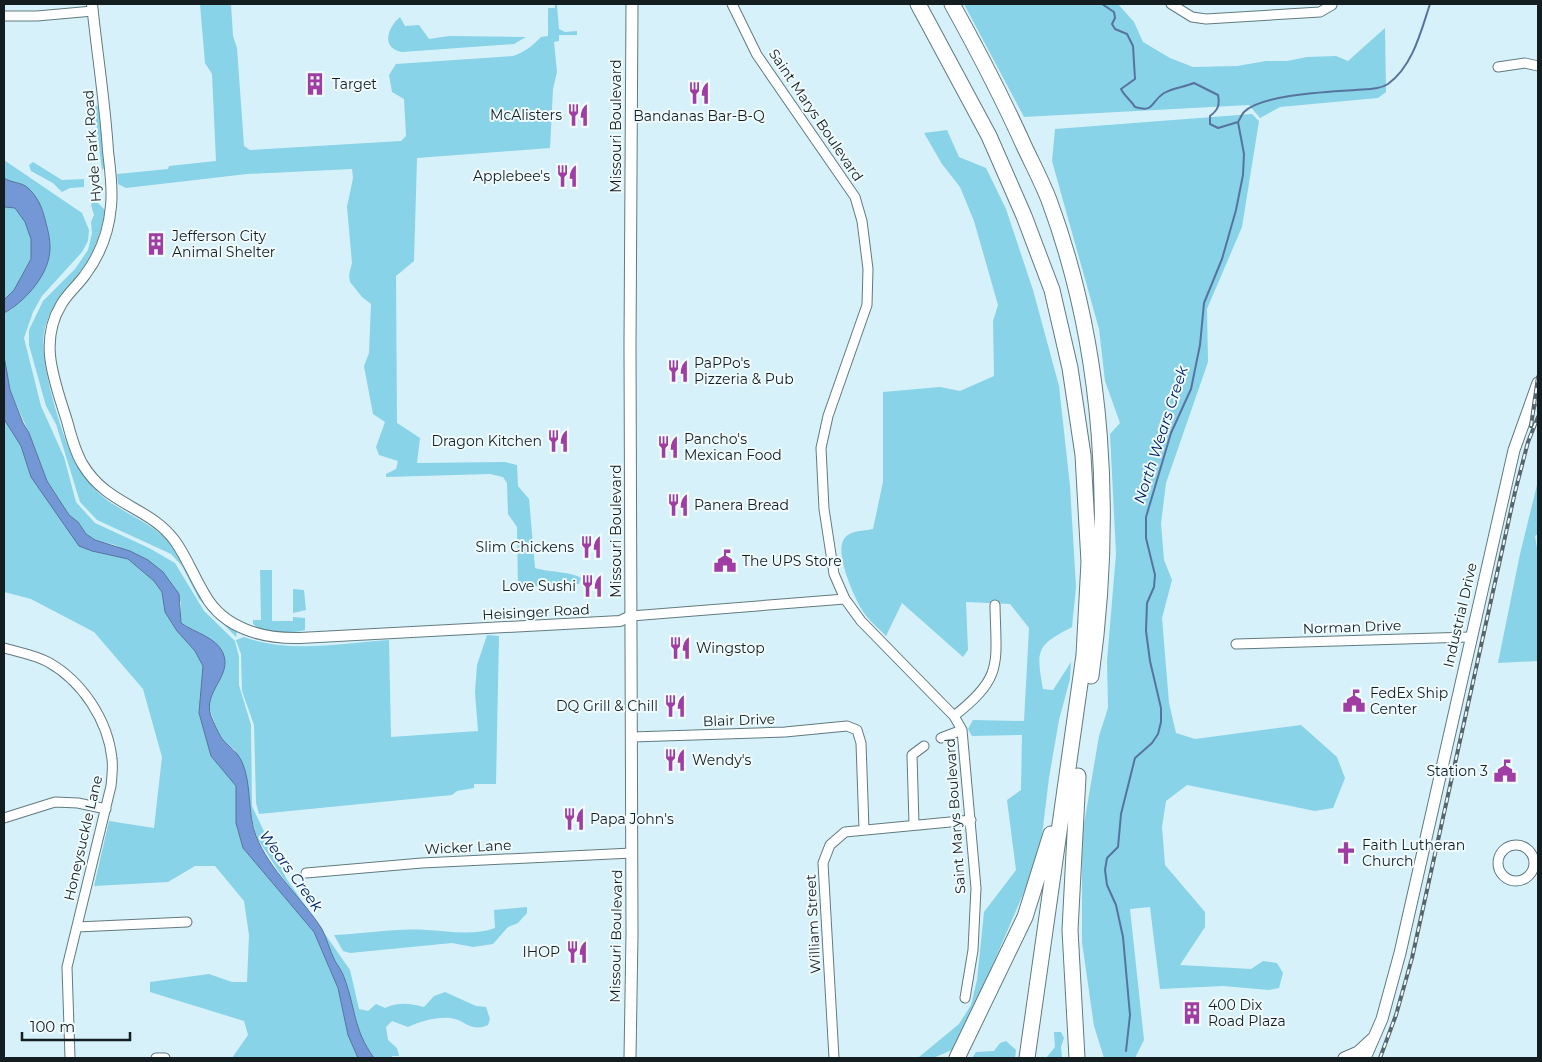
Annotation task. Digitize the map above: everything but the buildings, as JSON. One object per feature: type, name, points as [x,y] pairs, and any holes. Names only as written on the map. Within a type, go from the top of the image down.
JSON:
[{"type":"highway","points":[[918,4],[989,136],[1024,216],[1052,290],[1070,368],[1083,455],[1089,562],[1084,656],[1027,1058]]},
{"type":"highway","points":[[952,4],[995,83],[1049,199],[1072,276],[1090,355],[1101,436],[1103,532],[1099,612],[1038,1058]]},
{"type":"highway","points":[[957,1058],[1025,917],[1037,884],[1070,758]]},
{"type":"highway","points":[[1078,776],[1070,930],[1078,1058]]},
{"type":"main road","name":"Missouri Boulevard","points":[[630,1058],[632,853],[632,4]]},
{"type":"main road","name":"Industrial Drive","points":[[1365,1058],[1382,1019],[1400,953],[1470,637],[1514,450],[1538,383]]},
{"type":"main road","points":[[1344,1058],[1358,1052],[1375,1036]]},
{"type":"street","name":"Saint Marys Boulevard","points":[[732,4],[757,55],[855,197],[862,221],[868,268],[868,305],[828,416],[821,448],[824,509],[834,574],[845,599],[861,621],[954,716],[962,730],[976,888],[973,950],[965,998]]},
{"type":"street","points":[[1171,4],[1192,17],[1206,19],[1320,12],[1332,5]]},
{"type":"street","points":[[4,16],[37,16],[93,7]]},
{"type":"street","name":"Hyde Park Road","points":[[93,7],[108,142],[111,208],[97,257],[62,303],[56,314],[49,339],[51,370],[78,455],[100,487],[121,502],[153,519],[168,532],[183,552],[206,598],[228,619],[242,628],[267,636],[317,637]]},
{"type":"street","points":[[1498,67],[1525,64],[1538,66]]},
{"type":"street","name":"Heisinger Road","points":[[317,637],[620,620],[631,616],[845,599]]},
{"type":"street","points":[[954,716],[975,699],[989,683],[993,674],[996,654],[994,605]]},
{"type":"street","name":"Norman Drive","points":[[1236,644],[1470,637]]},
{"type":"street","name":"Honeysuckle Lane","points":[[4,648],[47,662],[69,677],[84,692],[103,723],[112,759],[111,786],[67,967],[70,1058]]},
{"type":"street","name":"Blair Drive","points":[[632,737],[785,732],[847,726],[857,730],[861,743],[864,830]]},
{"type":"street","points":[[941,738],[962,730]]},
{"type":"street","points":[[914,824],[912,755],[924,746]]},
{"type":"street","points":[[4,818],[55,802],[78,803],[106,809]]},
{"type":"street","name":"William Street","points":[[834,1058],[823,863],[830,845],[845,832],[971,820]]},
{"type":"street","points":[[1516,845],[1522,846],[1531,853],[1536,864],[1530,874],[1515,881],[1505,877],[1498,863],[1498,857],[1505,848],[1516,845]]},
{"type":"street","name":"Wicker Lane","points":[[306,874],[422,863],[632,853]]},
{"type":"street","points":[[77,927],[187,922]]},
{"type":"street","points":[[156,1058],[165,1058]]},
{"type":"shaded area","points":[[200,4],[231,4],[233,36],[237,48],[244,146],[250,150],[401,141],[406,136],[404,99],[392,92],[389,75],[396,64],[513,56],[528,48],[541,37],[548,36],[548,8],[555,8],[555,4],[557,5],[559,29],[565,32],[577,31],[577,35],[559,35],[559,41],[554,42],[557,72],[553,89],[550,148],[417,158],[414,261],[396,276],[397,423],[420,438],[417,463],[505,462],[517,465],[518,486],[529,499],[535,568],[577,576],[581,578],[579,584],[518,587],[517,527],[508,514],[507,483],[503,477],[490,474],[386,477],[386,474],[396,469],[398,461],[379,455],[376,447],[385,422],[373,414],[364,366],[369,353],[371,304],[362,297],[350,282],[349,275],[352,263],[347,207],[353,178],[352,169],[247,174],[126,188],[118,184],[117,174],[168,169],[169,166],[216,161],[212,74],[205,63]]},
{"type":"shaded area","points":[[964,4],[1118,4],[1134,22],[1143,42],[1170,58],[1193,67],[1237,66],[1307,57],[1336,56],[1348,61],[1385,28],[1386,92],[1378,98],[1280,107],[1260,118],[1249,105],[1024,117]]},
{"type":"shaded area","points":[[400,17],[405,26],[419,25],[429,39],[449,36],[526,37],[514,44],[402,52],[395,50],[391,46],[388,37],[392,26]]},
{"type":"shaded area","points":[[96,105],[99,107],[105,167],[102,170],[94,107]]},
{"type":"shaded area","points":[[1252,114],[1259,121],[1242,227],[1207,309],[1208,362],[1166,483],[1161,523],[1164,560],[1172,580],[1162,618],[1169,703],[1176,733],[1195,739],[1301,725],[1337,757],[1345,778],[1333,808],[1315,811],[1187,785],[1166,801],[1162,827],[1165,865],[1205,912],[1205,927],[1180,965],[1251,969],[1263,961],[1277,963],[1283,973],[1279,988],[1269,990],[1223,986],[1160,989],[1150,907],[1130,909],[1144,1040],[1135,1058],[1104,1058],[1094,1026],[1082,942],[1082,836],[1099,736],[1108,708],[1107,661],[1116,554],[1110,434],[1120,423],[1105,381],[1099,329],[1052,161],[1055,129]]},
{"type":"shaded area","points":[[947,130],[959,157],[986,168],[1006,209],[1033,290],[1059,386],[1070,486],[1076,587],[1072,627],[1051,639],[1041,650],[1040,665],[1043,689],[1053,690],[1071,662],[1070,679],[1059,720],[1049,778],[1042,835],[1030,878],[975,1006],[952,1050],[933,1058],[919,1057],[959,1024],[971,1005],[977,980],[984,912],[1016,870],[1007,800],[1021,790],[1022,735],[972,736],[968,729],[973,720],[1024,721],[1029,628],[1010,604],[966,602],[968,650],[963,657],[902,603],[886,636],[866,616],[860,607],[847,576],[842,546],[844,539],[850,534],[873,529],[883,482],[883,392],[940,387],[960,391],[994,376],[993,321],[998,305],[974,221],[960,187],[942,164],[924,133]]},
{"type":"shaded area","points":[[4,160],[82,213],[89,230],[88,241],[82,252],[42,296],[33,312],[24,338],[41,406],[64,457],[76,502],[95,523],[149,548],[175,563],[204,611],[235,641],[239,657],[239,685],[251,725],[252,806],[286,878],[350,970],[359,1009],[368,1011],[376,1004],[385,1008],[404,1004],[424,1007],[434,996],[445,992],[476,1006],[486,1007],[490,1019],[488,1025],[472,1027],[450,1018],[429,1020],[408,1027],[392,1021],[386,1027],[388,1040],[397,1048],[399,1056],[392,1056],[393,1058],[374,1058],[362,1041],[344,976],[335,961],[322,930],[283,878],[257,838],[248,804],[247,783],[235,750],[221,739],[208,705],[211,692],[219,682],[203,637],[181,623],[181,602],[148,560],[115,545],[95,540],[86,534],[78,522],[69,515],[47,481],[10,390],[4,356],[4,313],[12,309],[50,243],[42,209],[27,190],[4,178]]},
{"type":"shaded area","points":[[33,162],[62,180],[84,179],[84,187],[70,188],[62,192],[53,183],[31,171],[29,165]]},
{"type":"shaded area","points":[[4,178],[26,186],[37,198],[44,215],[50,247],[47,265],[38,282],[26,297],[4,313],[4,300],[14,290],[31,259],[31,239],[25,222],[15,208],[4,207]]},
{"type":"shaded area","points":[[93,202],[98,203],[105,210],[98,239],[84,266],[55,305],[44,333],[45,362],[58,418],[70,452],[88,481],[111,503],[148,525],[172,546],[204,602],[211,611],[237,632],[236,637],[199,599],[182,566],[171,554],[97,520],[80,502],[56,424],[46,406],[29,345],[29,330],[43,301],[75,269],[88,250],[92,233],[91,222],[94,215],[91,205]]},
{"type":"shaded area","points":[[4,207],[15,208],[25,221],[31,239],[31,259],[14,290],[4,300]]},
{"type":"shaded area","points":[[4,356],[10,390],[23,423],[29,433],[47,481],[69,515],[78,522],[86,534],[95,540],[130,551],[148,560],[163,572],[179,594],[181,623],[210,639],[223,653],[224,669],[210,699],[211,716],[222,738],[236,752],[242,762],[247,780],[253,827],[262,849],[278,873],[322,929],[333,957],[344,977],[362,1038],[374,1058],[358,1058],[348,1035],[338,988],[314,932],[243,848],[236,823],[236,786],[211,756],[199,713],[203,666],[195,651],[177,631],[165,612],[162,592],[154,581],[128,559],[79,546],[31,477],[21,446],[4,419]]},
{"type":"shaded area","points":[[4,419],[21,446],[31,477],[92,551],[128,559],[154,581],[162,592],[165,612],[204,666],[199,713],[211,756],[236,786],[236,823],[243,848],[314,932],[338,988],[348,1035],[358,1058],[232,1058],[248,1035],[244,1021],[150,992],[150,982],[209,974],[232,982],[247,982],[249,935],[244,901],[215,866],[195,866],[168,882],[94,886],[109,821],[154,828],[162,757],[143,689],[94,632],[31,599],[4,592]]},
{"type":"shaded area","points":[[1538,481],[1538,534],[1535,536],[1538,554],[1538,661],[1498,663],[1520,554]]},
{"type":"shaded area","points":[[260,570],[272,570],[272,621],[293,621],[293,617],[305,618],[305,630],[278,633],[258,628],[253,624],[253,620],[261,620]]},
{"type":"shaded area","points":[[293,589],[304,590],[306,610],[293,613]]},
{"type":"shaded area","points":[[487,635],[499,636],[496,784],[474,784],[474,788],[457,791],[452,795],[259,814],[256,803],[254,725],[242,691],[241,654],[236,640],[244,637],[279,645],[316,646],[389,640],[391,737],[478,731],[475,692],[477,665]]},
{"type":"shaded area","points":[[527,907],[527,913],[518,923],[508,927],[493,944],[473,947],[452,943],[350,953],[343,951],[334,935],[403,930],[478,932],[495,928],[494,910]]},
{"type":"shaded area","points":[[1054,1032],[1061,1032],[1064,1038],[1061,1047],[1062,1058],[1047,1057],[1055,1047]]},
{"type":"shaded area","points":[[1006,1041],[1016,1050],[1015,1058],[972,1058],[976,1052],[994,1051],[1000,1043]]},
{"type":"waterway","points":[[1102,4],[1114,12],[1115,18],[1112,24],[1115,29],[1127,34],[1133,46],[1135,79],[1121,89],[1135,107],[1149,108],[1164,93],[1194,83],[1218,95],[1219,102],[1217,109],[1210,116],[1210,124],[1218,128],[1238,122]]},
{"type":"waterway","name":"North Wears Creek","points":[[1126,1051],[1130,1015],[1123,937],[1116,905],[1107,885],[1105,870],[1107,858],[1118,847],[1121,814],[1135,758],[1152,743],[1158,734],[1161,722],[1161,708],[1150,661],[1146,631],[1147,603],[1154,587],[1155,575],[1146,538],[1146,517],[1171,433],[1191,389],[1200,345],[1204,303],[1222,259],[1236,210],[1243,175],[1244,154],[1238,122],[1244,112],[1265,101],[1297,95],[1372,89],[1388,84],[1397,77],[1410,58],[1430,4]]},
{"type":"railway","points":[[1531,426],[1538,377]]},
{"type":"railway","points":[[1380,1058],[1396,1015],[1412,958],[1515,492],[1528,442],[1538,417]]},
{"type":"place","name":"Target","points":[[315,84]]},
{"type":"place","name":"Bandanas Bar-B-Q","points":[[699,93]]},
{"type":"place","name":"McAlisters","points":[[578,115]]},
{"type":"place","name":"Applebee's","points":[[567,176]]},
{"type":"place","name":"Jefferson City Animal Shelter","points":[[156,244]]},
{"type":"place","name":"PaPPo's Pizzeria & Pub","points":[[678,371]]},
{"type":"place","name":"Dragon Kitchen","points":[[558,441]]},
{"type":"place","name":"Pancho's Mexican Food","points":[[668,447]]},
{"type":"place","name":"Panera Bread","points":[[678,505]]},
{"type":"place","name":"Slim Chickens","points":[[591,547]]},
{"type":"place","name":"The UPS Store","points":[[725,561]]},
{"type":"place","name":"Love Sushi","points":[[592,586]]},
{"type":"place","name":"Wingstop","points":[[680,648]]},
{"type":"place","name":"FedEx Ship Center","points":[[1354,701]]},
{"type":"place","name":"DQ Grill & Chill","points":[[675,706]]},
{"type":"place","name":"Wendy's","points":[[675,760]]},
{"type":"place","name":"Station 3","points":[[1505,771]]},
{"type":"place","name":"Papa John's","points":[[574,819]]},
{"type":"place","name":"Faith Lutheran Church","points":[[1346,853]]},
{"type":"place","name":"IHOP","points":[[577,952]]},
{"type":"place","name":"400 Dix Road Plaza","points":[[1192,1013]]},
{"type":"water label","name":"Wears Creek","points":[[291,871]]}]
